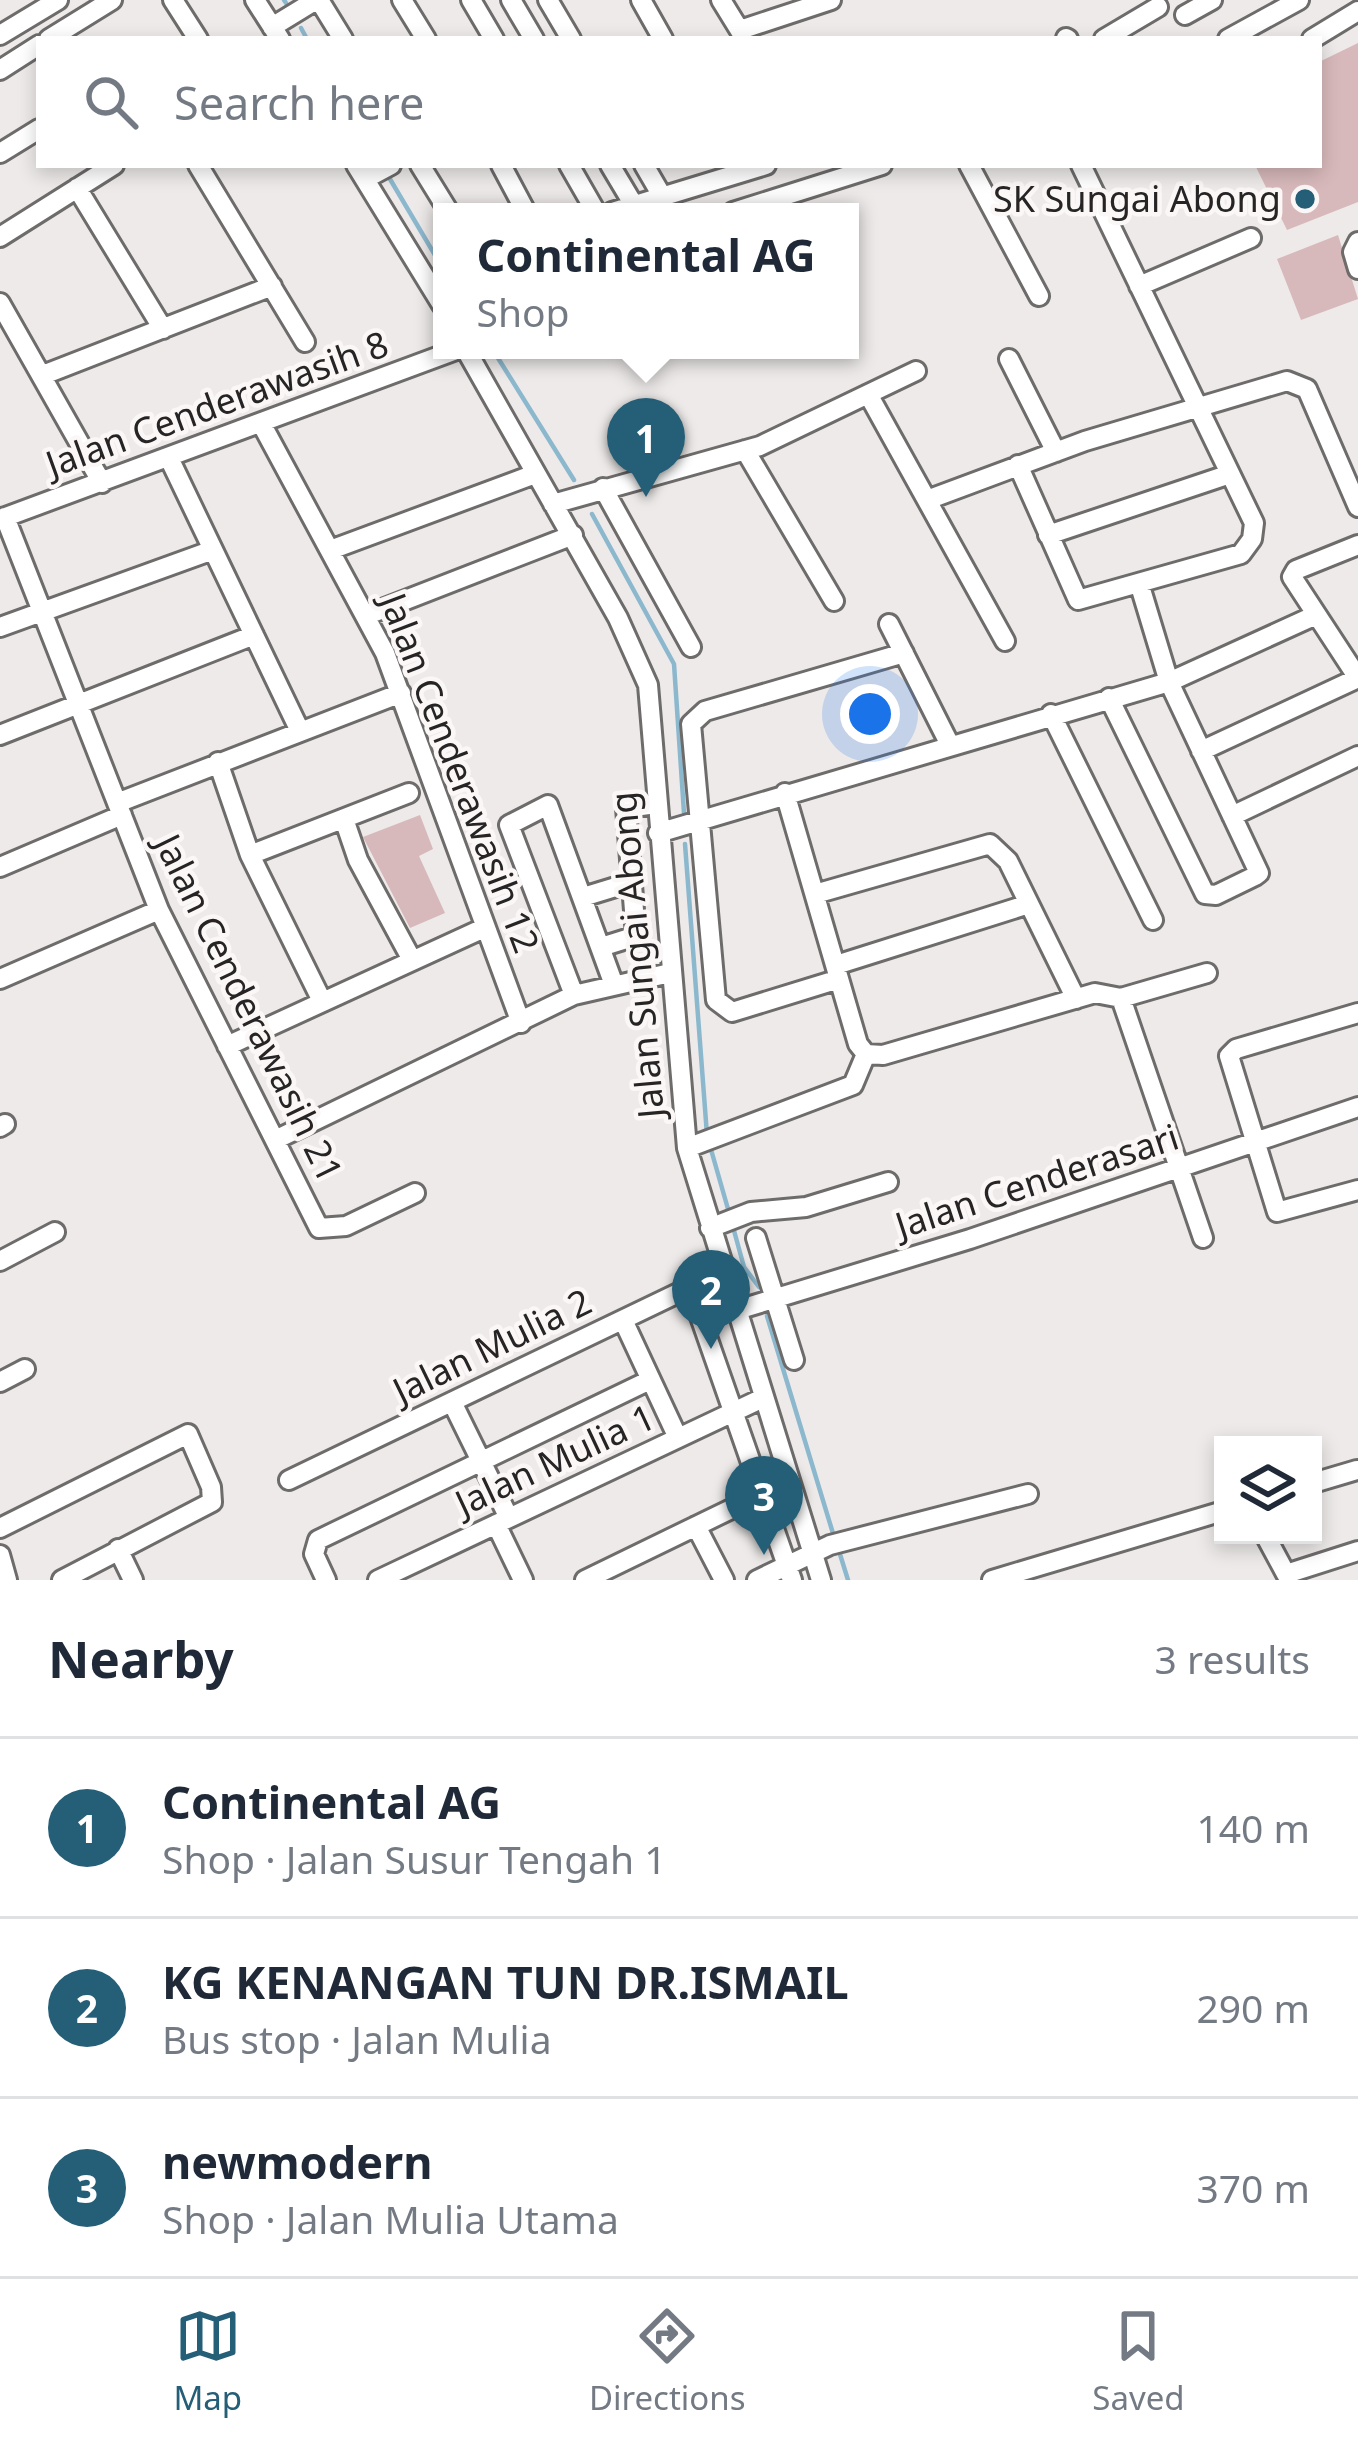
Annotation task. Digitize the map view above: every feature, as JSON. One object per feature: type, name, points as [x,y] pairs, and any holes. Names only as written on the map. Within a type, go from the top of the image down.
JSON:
[{"type":"street","points":[[2,30],[62,0],[79,20]]},
{"type":"street","points":[[54,36],[112,0]]},
{"type":"street","points":[[173,0],[191,36]]},
{"type":"street","points":[[255,0],[276,33],[323,1],[341,36]]},
{"type":"street","points":[[402,0],[424,36]]},
{"type":"street","points":[[471,0],[492,36]]},
{"type":"street","points":[[511,0],[532,36]]},
{"type":"street","points":[[548,0],[569,36]]},
{"type":"street","points":[[641,0],[661,36]]},
{"type":"street","points":[[721,0],[742,34],[831,0]]},
{"type":"street","points":[[1185,15],[1212,0]]},
{"type":"street","points":[[1234,36],[1299,0]]},
{"type":"street","points":[[1109,36],[1158,7]]},
{"type":"street","points":[[1317,36],[1358,11]]},
{"type":"street","points":[[0,70],[36,48]]},
{"type":"street","points":[[0,153],[36,131]]},
{"type":"street","points":[[0,237],[109,168]]},
{"type":"street","points":[[201,168],[305,342]]},
{"type":"street","points":[[422,168],[443,203]]},
{"type":"street","points":[[503,168],[521,203]]},
{"type":"street","points":[[570,168],[591,203]]},
{"type":"street","points":[[612,168],[632,203]]},
{"type":"street","points":[[646,168],[662,196]]},
{"type":"street","points":[[813,168],[820,185]]},
{"type":"street","points":[[762,203],[873,168]]},
{"type":"street","points":[[971,168],[1039,296]]},
{"type":"street","points":[[1018,465],[1074,597],[1084,602],[1241,554],[1252,539],[1254,524],[1082,168]]},
{"type":"street","points":[[648,203],[738,169]]},
{"type":"street","points":[[374,170],[433,287]]},
{"type":"street","points":[[77,188],[163,329]]},
{"type":"street","points":[[1139,286],[1251,238]]},
{"type":"street","points":[[1358,242],[1353,252],[1358,269]]},
{"type":"street","points":[[43,375],[272,286]]},
{"type":"street","points":[[0,303],[102,482]]},
{"type":"street","name":"Jalan Cenderawasih 8","points":[[3,518],[433,359]]},
{"type":"street","name":"Jalan Sungai Abong","points":[[471,359],[573,536],[639,658],[648,685],[687,1148],[761,1399],[828,1545],[821,1580]]},
{"type":"street","points":[[1009,359],[1056,452]]},
{"type":"street","points":[[553,504],[745,450],[916,370]]},
{"type":"street","points":[[927,500],[1056,452],[1287,381],[1306,389],[1358,507]]},
{"type":"street","points":[[868,394],[1005,641]]},
{"type":"street","name":"Jalan Cenderawasih 12","points":[[261,423],[367,616],[400,693],[521,1023]]},
{"type":"street","points":[[745,450],[834,601]]},
{"type":"street","points":[[1339,466],[1358,457]]},
{"type":"street","points":[[169,458],[299,729]]},
{"type":"street","points":[[333,549],[535,474]]},
{"type":"street","points":[[1048,535],[1230,474]]},
{"type":"street","points":[[603,488],[691,647]]},
{"type":"street","name":"Jalan Cenderawasih 21","points":[[3,518],[159,910],[319,1228],[346,1226],[415,1193]]},
{"type":"street","points":[[367,616],[573,536]]},
{"type":"street","points":[[1201,751],[1358,678],[1293,573],[1358,545]]},
{"type":"street","points":[[0,627],[213,550]]},
{"type":"street","points":[[1109,698],[1205,894],[1216,896],[1259,873],[1169,682],[1140,586]]},
{"type":"street","points":[[658,833],[949,743],[1169,682],[1316,615]]},
{"type":"street","points":[[889,624],[949,743]]},
{"type":"street","points":[[0,735],[254,634]]},
{"type":"street","points":[[904,653],[696,717],[690,734],[716,1000],[732,1012],[1029,904]]},
{"type":"street","points":[[0,867],[218,762],[400,693]]},
{"type":"street","points":[[1051,714],[1154,920]]},
{"type":"street","points":[[1232,816],[1358,756]]},
{"type":"street","points":[[218,762],[250,855],[321,999]]},
{"type":"street","points":[[250,855],[409,793]]},
{"type":"street","points":[[784,793],[858,1044],[866,1054],[883,1055],[1095,993],[1123,1001],[1207,973]]},
{"type":"street","points":[[602,947],[636,936],[626,808],[656,804]]},
{"type":"street","points":[[574,995],[512,820],[548,805],[614,986]]},
{"type":"street","points":[[344,819],[358,860],[412,961]]},
{"type":"street","points":[[815,894],[990,844],[1008,861],[1076,999]]},
{"type":"street","points":[[583,897],[632,882]]},
{"type":"street","points":[[0,979],[159,910]]},
{"type":"street","points":[[227,1046],[484,928]]},
{"type":"street","points":[[275,1140],[574,995],[670,973]]},
{"type":"street","points":[[1123,1001],[1203,1238]]},
{"type":"street","points":[[1358,1013],[1231,1052],[1253,1141],[1281,1214],[1358,1190]]},
{"type":"street","points":[[687,1148],[854,1085],[866,1054]]},
{"type":"street","name":"Jalan Cenderasari","points":[[734,1311],[1180,1170],[1358,1107]]},
{"type":"street","points":[[710,1228],[736,1217],[806,1208],[888,1183]]},
{"type":"street","points":[[0,1261],[55,1232]]},
{"type":"street","points":[[756,1238],[794,1360]]},
{"type":"street","name":"Jalan Mulia 2","points":[[289,1480],[722,1272]]},
{"type":"street","points":[[690,1288],[790,1571]]},
{"type":"street","points":[[623,1320],[678,1438]]},
{"type":"street","points":[[1,1378],[25,1369]]},
{"type":"street","points":[[326,1580],[314,1554],[318,1540],[650,1380]]},
{"type":"street","name":"Jalan Mulia 1","points":[[377,1580],[761,1399]]},
{"type":"street","points":[[452,1402],[481,1461],[523,1580]]},
{"type":"street","points":[[0,1528],[188,1434],[211,1487],[212,1502],[67,1579]]},
{"type":"street","points":[[1322,1481],[1357,1471]]},
{"type":"street","points":[[757,1580],[790,1571],[828,1545],[1028,1494]]},
{"type":"street","points":[[586,1580],[760,1495]]},
{"type":"street","points":[[1004,1579],[1214,1514]]},
{"type":"street","points":[[696,1526],[724,1580]]},
{"type":"street","points":[[1269,1544],[1282,1573],[1358,1551]]},
{"type":"street","points":[[118,1549],[133,1580]]},
{"type":"street","points":[[0,1555],[8,1580]]},
{"type":"shaded area","points":[[1358,43],[1358,202],[1287,230],[1256,168],[1322,168],[1322,61]]},
{"type":"shaded area","points":[[1338,235],[1358,299],[1301,320],[1277,259]]},
{"type":"shaded area","points":[[420,815],[433,849],[419,856],[445,913],[410,928],[363,837]]},
{"type":"waterway","points":[[301,28],[305,36]]},
{"type":"waterway","points":[[387,174],[433,252]]},
{"type":"waterway","points":[[499,359],[574,480]]},
{"type":"waterway","points":[[592,514],[674,664],[684,813]]},
{"type":"waterway","points":[[685,844],[707,1135]]},
{"type":"waterway","points":[[710,1146],[730,1216]]},
{"type":"waterway","points":[[733,1227],[744,1267],[759,1287]]},
{"type":"waterway","points":[[767,1316],[835,1540]]},
{"type":"waterway","points":[[839,1551],[848,1580]]},
{"type":"place","name":"SK Sungai Abong","points":[[1305,199]]},
{"type":"place","name":"Continental AG","points":[[646,497]]},
{"type":"place","name":"KG KENANGAN TUN DR.ISMAIL","points":[[711,1349]]},
{"type":"place","name":"newmodern","points":[[764,1555]]}]
